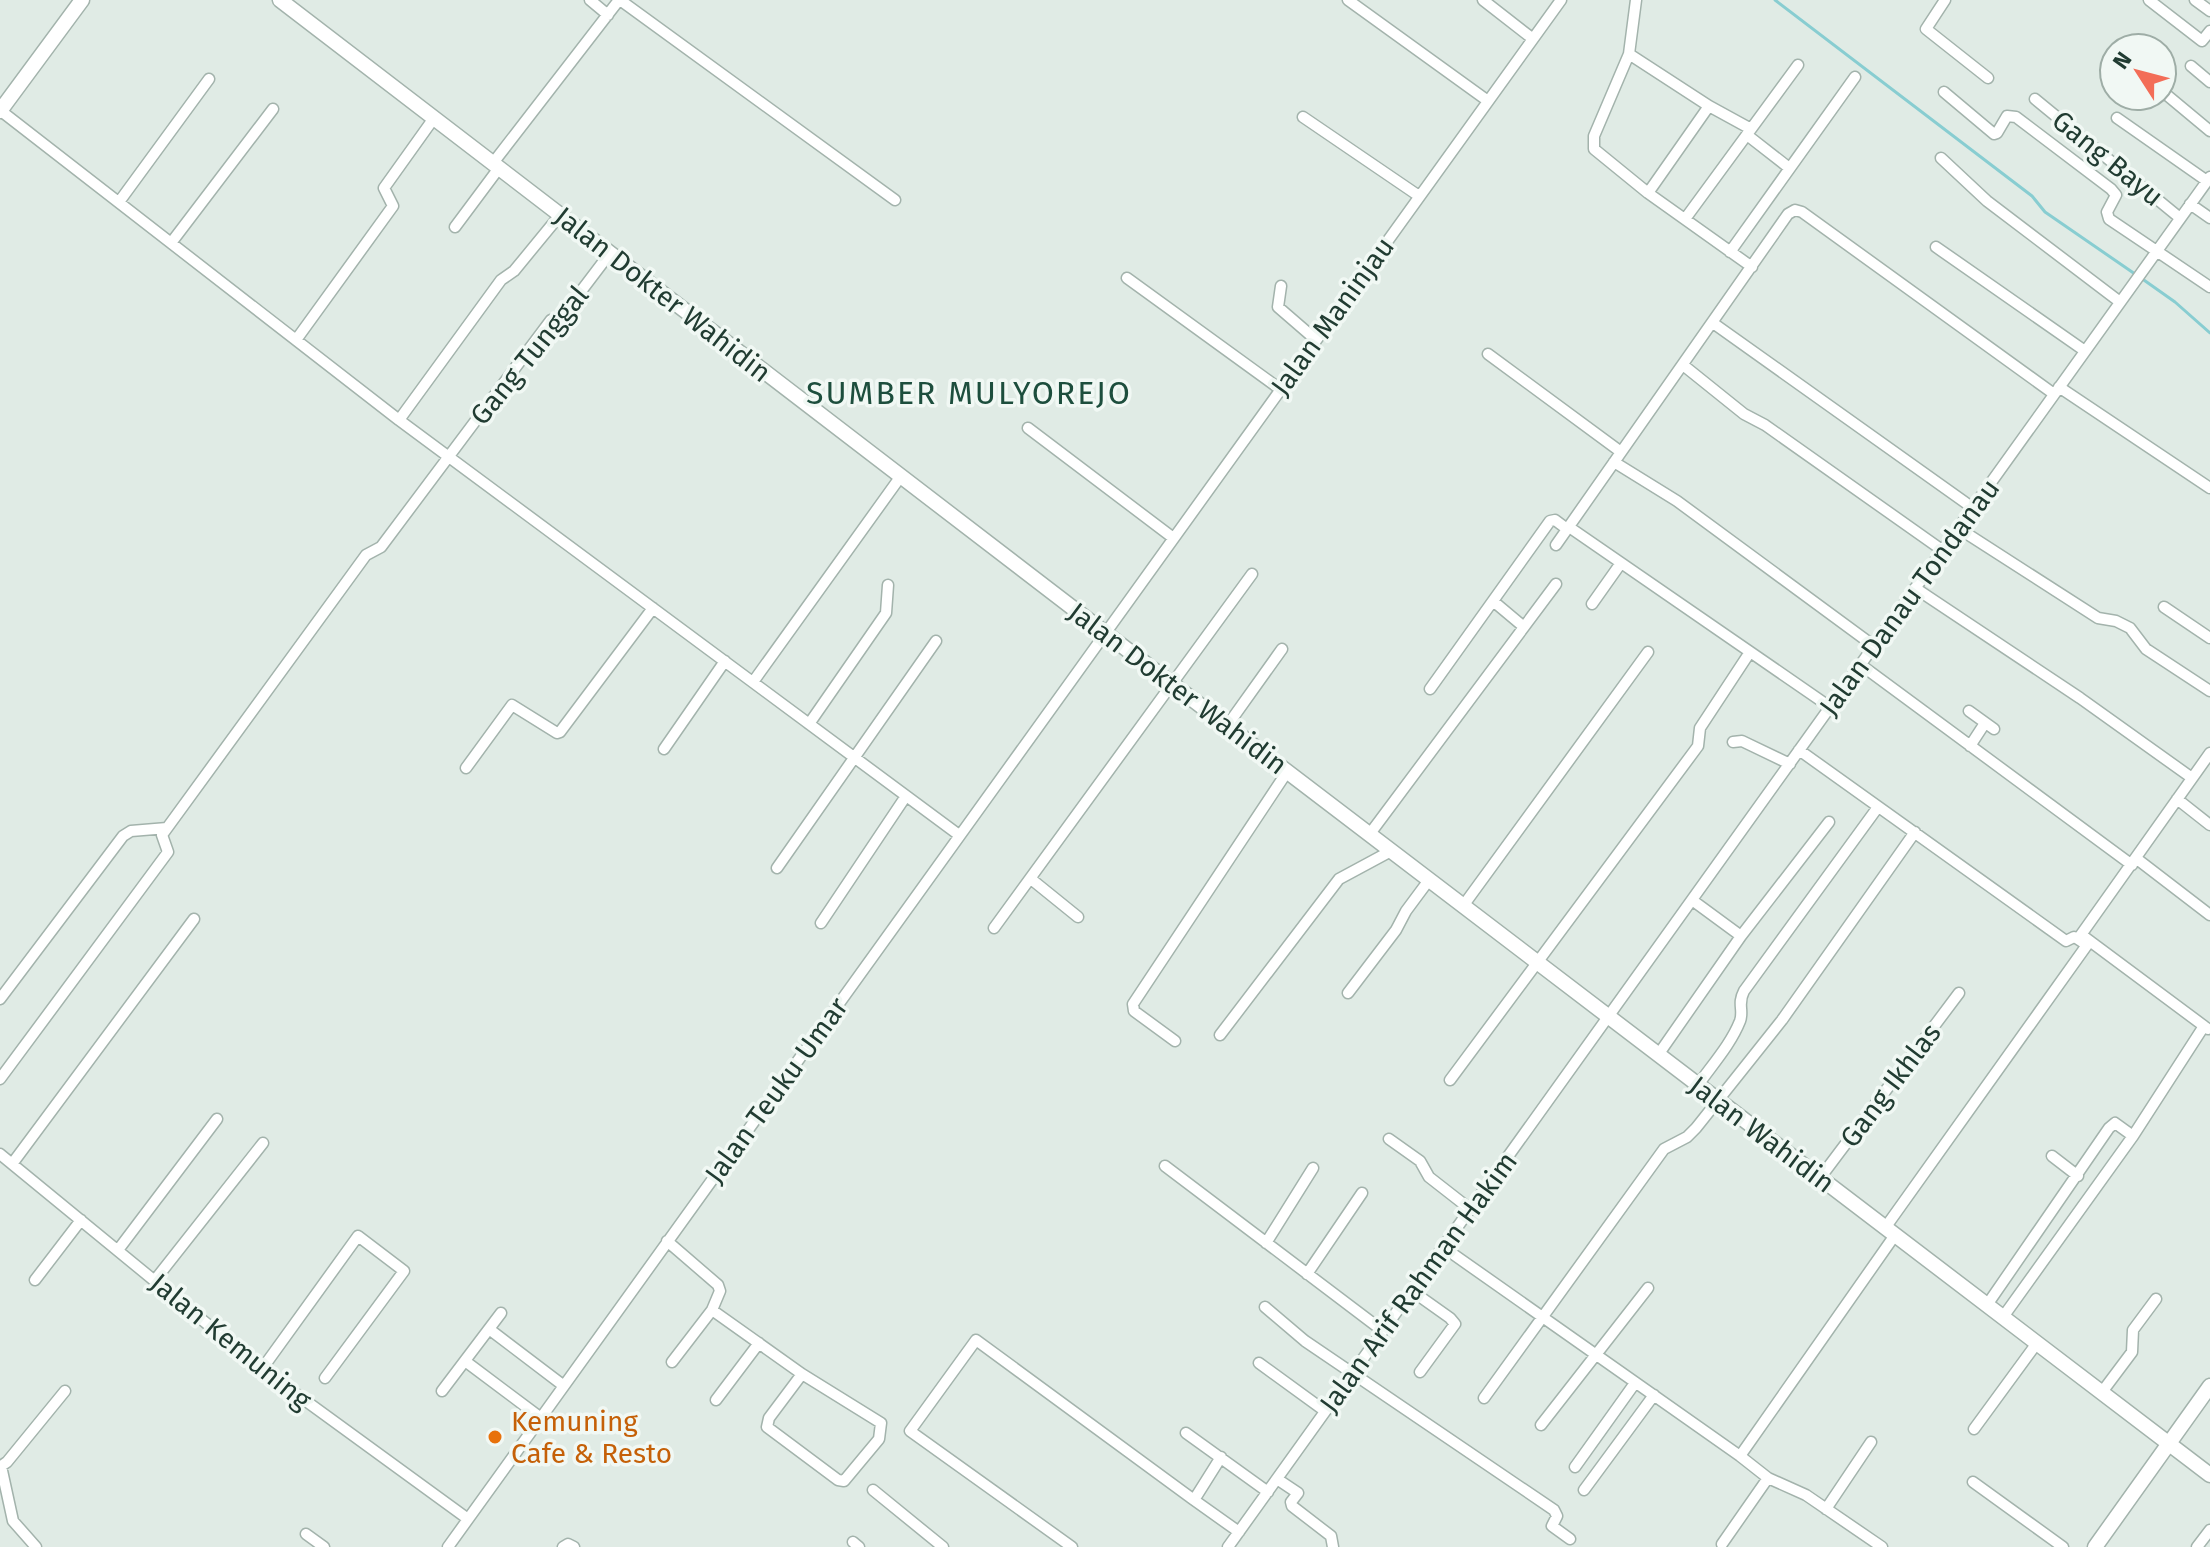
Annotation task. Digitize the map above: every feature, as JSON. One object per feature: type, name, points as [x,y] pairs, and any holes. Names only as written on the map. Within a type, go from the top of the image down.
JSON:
[{"type":"street","points":[[82,0],[0,111],[399,420],[959,835]]},
{"type":"street","name":"Jalan Dokter Wahidin","points":[[280,0],[1313,792]]},
{"type":"street","points":[[590,0],[608,15]]},
{"type":"street","points":[[455,227],[496,166],[620,0],[895,200]]},
{"type":"street","points":[[1348,0],[1488,101]]},
{"type":"street","points":[[1483,0],[1533,39]]},
{"type":"street","name":"Jalan Maninjau","points":[[1104,632],[1561,0]]},
{"type":"street","points":[[1636,0],[1629,54],[1594,136],[1593,146],[1598,155],[1752,267]]},
{"type":"street","points":[[1945,0],[1926,29],[1988,78]]},
{"type":"street","points":[[2149,0],[2202,41],[2210,31]]},
{"type":"street","points":[[2195,0],[2210,11]]},
{"type":"street","points":[[1629,54],[1709,106],[1730,116],[1788,167]]},
{"type":"street","points":[[1685,219],[1798,65]]},
{"type":"street","points":[[2191,66],[2210,82]]},
{"type":"street","points":[[1730,252],[1855,77]]},
{"type":"street","points":[[119,202],[209,79]]},
{"type":"street","points":[[1944,92],[1994,134],[2007,116],[2013,116],[2028,126],[2111,189],[2116,195],[2107,212],[2109,219],[2210,287]]},
{"type":"street","name":"Gang Bayu","points":[[2035,99],[2180,218]]},
{"type":"street","points":[[2178,104],[2210,131]]},
{"type":"street","points":[[1648,193],[1709,106]]},
{"type":"street","points":[[171,243],[273,109]]},
{"type":"street","points":[[1303,117],[1419,196]]},
{"type":"street","points":[[296,340],[393,206],[384,188],[434,118]]},
{"type":"street","points":[[2117,118],[2208,179]]},
{"type":"street","points":[[1941,158],[1987,201],[2120,302]]},
{"type":"street","name":"Jalan Danau Tondanau","points":[[1608,1017],[2208,179]]},
{"type":"street","points":[[2190,204],[2210,218]]},
{"type":"street","points":[[1556,545],[1788,214],[1799,210],[2057,391],[2210,488]]},
{"type":"street","points":[[399,420],[501,280],[514,271],[560,215]]},
{"type":"street","points":[[1936,247],[2085,351]]},
{"type":"street","name":"Gang Tunggal","points":[[167,828],[366,555],[381,547],[551,320],[563,315],[610,253]]},
{"type":"street","points":[[1127,278],[1280,389]]},
{"type":"street","points":[[1281,286],[1278,307],[1315,339]]},
{"type":"street","points":[[1713,323],[1973,508]]},
{"type":"street","points":[[1488,354],[1618,457],[1874,646]]},
{"type":"street","points":[[1683,365],[1744,414],[1765,425],[1942,550]]},
{"type":"street","points":[[1028,428],[1172,537]]},
{"type":"street","points":[[753,682],[901,476]]},
{"type":"street","points":[[1430,689],[1550,521],[1555,520],[1830,707]]},
{"type":"street","points":[[1958,528],[2098,618],[2116,621],[2130,628],[2146,649],[2210,691]]},
{"type":"street","points":[[1592,604],[1621,563]]},
{"type":"street","points":[[994,928],[1252,574]]},
{"type":"street","points":[[1369,835],[1556,584]]},
{"type":"street","points":[[809,724],[886,613],[888,585]]},
{"type":"street","points":[[1915,588],[2080,698],[2192,778]]},
{"type":"street","points":[[1493,601],[1524,627]]},
{"type":"street","points":[[2164,607],[2210,638]]},
{"type":"street","points":[[466,768],[512,705],[560,732],[653,608]]},
{"type":"street","name":"Jalan Teuku Umar","points":[[448,1547],[1104,632]]},
{"type":"street","points":[[777,868],[936,641]]},
{"type":"street","points":[[1227,726],[1282,649]]},
{"type":"street","points":[[1463,906],[1648,652]]},
{"type":"street","points":[[1450,1080],[1698,746],[1700,728],[1750,652]]},
{"type":"street","points":[[664,749],[725,661]]},
{"type":"street","points":[[1861,665],[2210,915]]},
{"type":"street","points":[[1969,711],[1990,726],[1970,746]]},
{"type":"street","points":[[1733,742],[1742,741],[1790,764]]},
{"type":"street","points":[[1799,750],[2066,941],[2080,937],[2207,1028],[2003,1317]]},
{"type":"street","points":[[2080,937],[2210,753]]},
{"type":"street","points":[[1175,1041],[1134,1011],[1133,1004],[1287,772]]},
{"type":"street","name":"Jalan Wahidin","points":[[1313,792],[2210,1475]]},
{"type":"street","points":[[821,923],[906,796]]},
{"type":"street","points":[[2177,799],[2210,825]]},
{"type":"street","points":[[1698,1085],[1734,1034],[1742,1017],[1739,1001],[1744,991],[1878,807]]},
{"type":"street","points":[[1658,1055],[1741,936],[1829,822]]},
{"type":"street","points":[[0,999],[123,836],[131,831],[167,828]]},
{"type":"street","points":[[0,1079],[168,852],[161,837],[167,828]]},
{"type":"street","points":[[1484,1398],[1664,1149],[1687,1137],[1782,1020],[1915,832]]},
{"type":"street","points":[[1220,1035],[1339,879],[1391,851]]},
{"type":"street","points":[[1031,879],[1078,917]]},
{"type":"street","points":[[1348,993],[1429,880]]},
{"type":"street","points":[[1692,900],[1741,936]]},
{"type":"street","points":[[12,1164],[194,919]]},
{"type":"street","points":[[1740,1456],[2087,945],[2080,937]]},
{"type":"street","name":"Gang Ikhlas","points":[[1820,1178],[1959,993]]},
{"type":"street","name":"Jalan Arif Rahman Hakim","points":[[1228,1547],[1608,1017]]},
{"type":"street","points":[[118,1250],[217,1119]]},
{"type":"street","points":[[1987,1305],[2113,1124],[2133,1136]]},
{"type":"street","points":[[1389,1139],[1420,1161],[1429,1177],[1470,1209]]},
{"type":"street","points":[[155,1280],[263,1143]]},
{"type":"street","name":"Jalan Kemuning","points":[[0,1154],[262,1369],[468,1519]]},
{"type":"street","points":[[2052,1156],[2078,1176]]},
{"type":"street","points":[[1165,1166],[1383,1331]]},
{"type":"street","points":[[1266,1243],[1313,1168]]},
{"type":"street","points":[[1307,1274],[1362,1193]]},
{"type":"street","points":[[2062,1199],[2080,1211]]},
{"type":"street","points":[[35,1280],[81,1220]]},
{"type":"street","points":[[262,1369],[358,1236],[404,1271],[325,1378]]},
{"type":"street","points":[[667,1241],[718,1285],[720,1291],[712,1310],[672,1362]]},
{"type":"street","points":[[1443,1247],[1768,1478],[1806,1495],[1882,1547]]},
{"type":"street","points":[[1541,1425],[1648,1288]]},
{"type":"street","points":[[1412,1291],[1455,1324],[1420,1372]]},
{"type":"street","points":[[2102,1392],[2132,1352],[2133,1330],[2156,1299]]},
{"type":"street","points":[[1265,1307],[1305,1341],[1554,1510],[1557,1516],[1552,1526],[1570,1539]]},
{"type":"street","points":[[712,1310],[802,1374],[881,1423],[879,1439],[844,1481],[838,1480],[767,1427],[769,1418],[802,1374]]},
{"type":"street","points":[[442,1391],[501,1313]]},
{"type":"street","points":[[489,1329],[564,1386]]},
{"type":"street","points":[[1072,1547],[910,1431],[976,1340],[1239,1532]]},
{"type":"street","points":[[716,1400],[759,1343]]},
{"type":"street","points":[[1974,1429],[2037,1343]]},
{"type":"street","points":[[465,1361],[541,1418]]},
{"type":"street","points":[[1259,1363],[1325,1411]]},
{"type":"street","points":[[1575,1467],[1635,1383]]},
{"type":"street","points":[[2095,1547],[2210,1386]]},
{"type":"street","points":[[36,1547],[13,1521],[0,1466],[7,1462],[65,1391]]},
{"type":"street","points":[[1584,1490],[1654,1395]]},
{"type":"street","points":[[1186,1433],[1268,1492]]},
{"type":"street","points":[[1826,1509],[1871,1442]]},
{"type":"street","points":[[1194,1500],[1221,1457]]},
{"type":"street","points":[[1722,1544],[1768,1478]]},
{"type":"street","points":[[1277,1479],[1298,1493],[1291,1502],[1292,1506],[1331,1536],[1333,1547]]},
{"type":"street","points":[[1973,1482],[2063,1547]]},
{"type":"street","points":[[873,1490],[943,1547]]},
{"type":"street","points":[[2197,1547],[2210,1530]]},
{"type":"street","points":[[306,1534],[324,1547]]},
{"type":"street","points":[[563,1547],[568,1544],[574,1547]]},
{"type":"waterway","points":[[1775,0],[2032,196],[2045,212],[2135,274]]},
{"type":"waterway","points":[[2141,278],[2175,302],[2210,333]]},
{"type":"place","name":"Kemuning Cafe & Resto","points":[[495,1437]]},
{"type":"district","name":"SUMBER MULYOREJO","points":[[969,393]]}]
